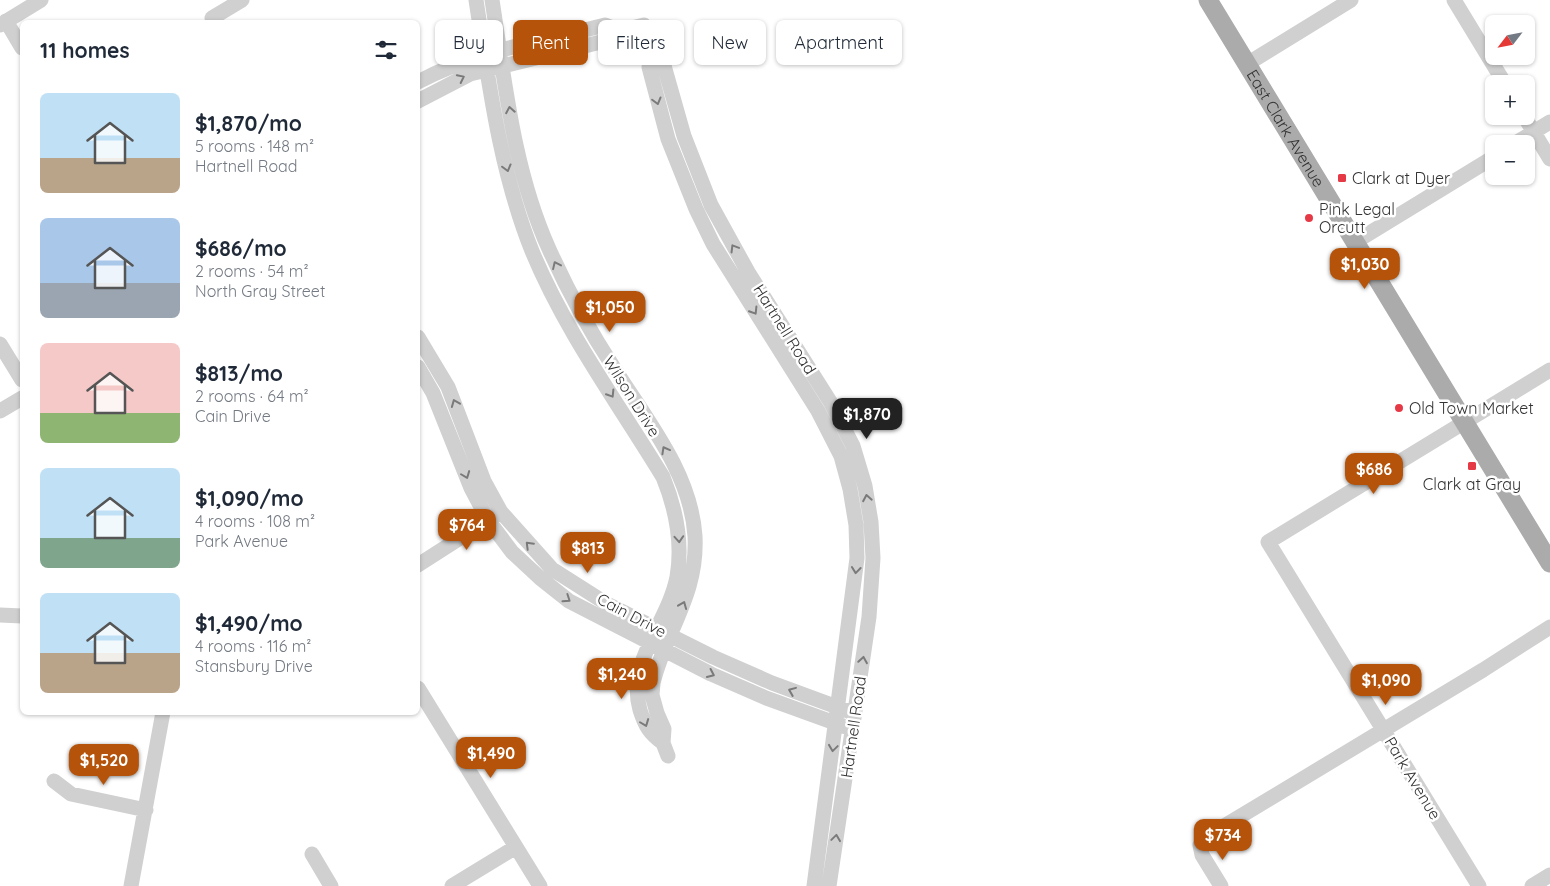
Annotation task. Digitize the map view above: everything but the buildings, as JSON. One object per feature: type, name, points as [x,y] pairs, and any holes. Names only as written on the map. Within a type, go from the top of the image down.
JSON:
[{"type":"main road","name":"East Clark Avenue","points":[[1208,0],[1550,563]]},
{"type":"street","points":[[20,45],[3,23],[41,0]]},
{"type":"street","points":[[215,20],[242,0]]},
{"type":"street","name":"Wilson Drive","points":[[476,0],[479,20]]},
{"type":"street","name":"Wilson Drive","points":[[492,0],[495,20]]},
{"type":"street","points":[[1247,64],[1351,0]]},
{"type":"street","points":[[1454,0],[1500,75]]},
{"type":"street","name":"Hartnell Road","points":[[503,58],[598,42]]},
{"type":"street","name":"Hartnell Road","points":[[420,81],[439,70],[468,65]]},
{"type":"street","name":"Hartnell Road","points":[[420,100],[470,74],[482,65]]},
{"type":"street","name":"Wilson Drive","points":[[487,65],[503,154],[532,250],[560,309],[663,477],[673,501],[680,556],[676,579],[667,607],[642,662],[636,682],[637,699],[649,733],[666,750],[664,729],[652,696],[656,671],[688,592],[694,564],[695,535],[690,506],[674,466],[573,302],[547,246],[518,151],[502,65]]},
{"type":"street","name":"Hartnell Road","points":[[648,65],[668,139],[696,209],[713,244],[818,411],[841,456],[850,489],[856,525],[857,558],[814,886]]},
{"type":"street","name":"Hartnell Road","points":[[664,65],[684,136],[696,170],[727,236],[831,403],[853,446],[865,486],[871,522],[873,558],[869,617],[829,886]]},
{"type":"street","points":[[1529,135],[1550,122]]},
{"type":"street","points":[[1530,125],[1550,159]]},
{"type":"street","points":[[1355,242],[1485,162]]},
{"type":"street","points":[[735,280],[748,272]]},
{"type":"street","name":"Cain Drive","points":[[420,340],[448,387],[484,480],[494,516],[512,552],[540,578],[569,601],[654,636],[670,636],[772,683],[838,710],[854,713]]},
{"type":"street","points":[[0,344],[20,377]]},
{"type":"street","points":[[600,375],[612,366]]},
{"type":"street","name":"Cain Drive","points":[[420,370],[433,393],[471,488],[494,516]]},
{"type":"street","points":[[1465,422],[1550,370]]},
{"type":"street","points":[[0,411],[20,399]]},
{"type":"street","points":[[818,411],[831,403]]},
{"type":"street","name":"Park Avenue","points":[[1465,422],[1268,542],[1479,886]]},
{"type":"street","points":[[420,564],[494,516]]},
{"type":"street","points":[[0,615],[20,616]]},
{"type":"street","points":[[1221,886],[1202,855],[1200,845],[1206,837],[1483,670],[1550,627]]},
{"type":"street","name":"Cain Drive","points":[[654,636],[664,650],[766,698],[836,725],[852,728]]},
{"type":"street","points":[[420,691],[540,886]]},
{"type":"street","points":[[131,886],[162,715]]},
{"type":"street","points":[[54,781],[71,794],[146,810]]},
{"type":"street","points":[[452,886],[516,847]]},
{"type":"street","points":[[312,854],[331,886]]},
{"type":"street","points":[[1532,886],[1550,875]]},
{"type":"place","name":"Clark at Dyer","points":[[1342,178]]},
{"type":"place","name":"Pink Legal Orcutt","points":[[1309,218]]},
{"type":"place","name":"Old Town Market","points":[[1399,408]]},
{"type":"place","name":"Clark at Gray","points":[[1472,466]]}]
